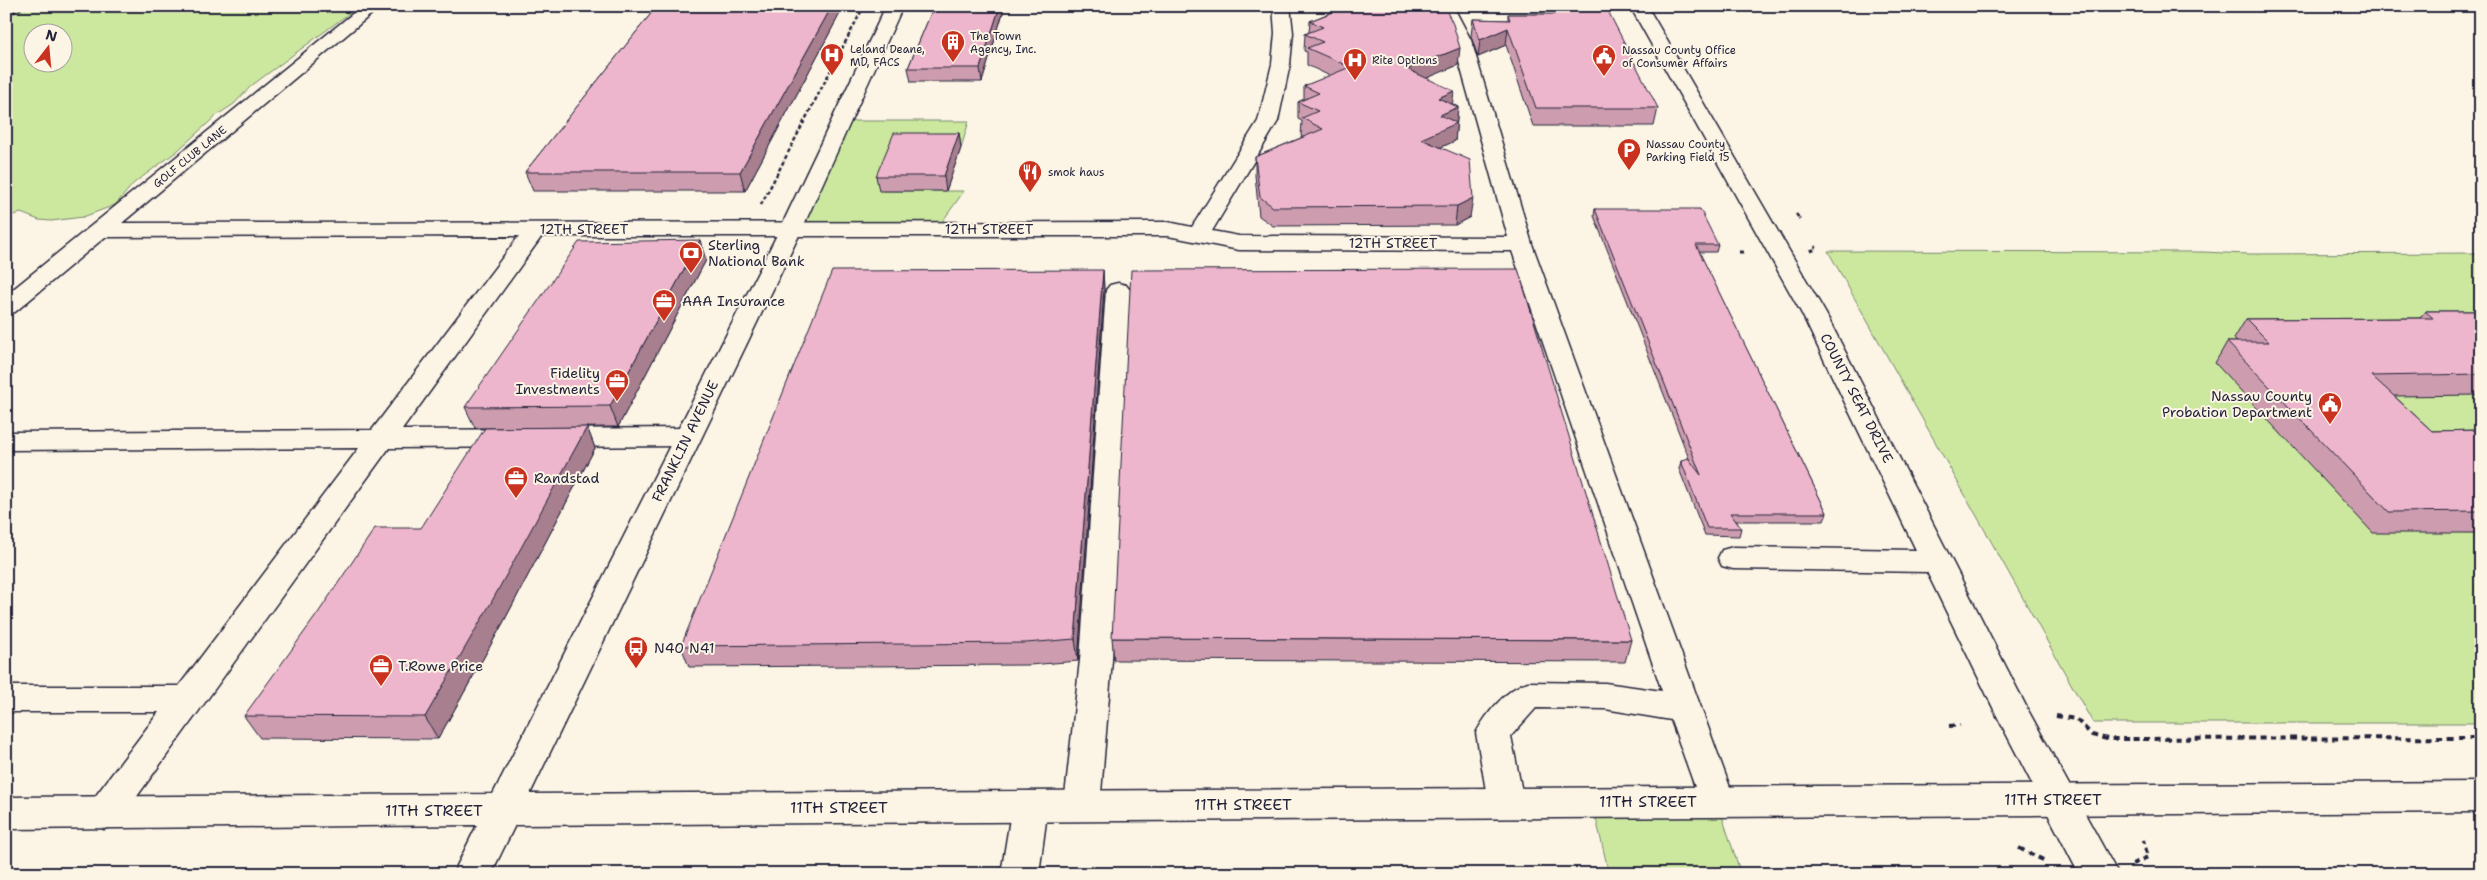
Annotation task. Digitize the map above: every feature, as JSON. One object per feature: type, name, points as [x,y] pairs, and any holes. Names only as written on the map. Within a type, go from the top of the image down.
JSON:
[{"type":"street","name":"GOLF CLUB LANE","points":[[6,307],[373,6]]},
{"type":"street","name":"FRANKLIN AVENUE","points":[[472,874],[795,220],[895,6]]},
{"type":"street","points":[[1199,234],[1268,121],[1274,102],[1283,43],[1281,6]]},
{"type":"street","points":[[1444,6],[1462,40],[1521,244],[1717,801]]},
{"type":"street","name":"COUNTY SEAT DRIVE","points":[[1638,6],[1814,314],[2057,799],[2115,869]]},
{"type":"street","name":"12TH STREET","points":[[471,211],[1168,229],[1239,242],[1521,244]]},
{"type":"street","name":"12TH STREET","points":[[101,230],[536,229],[795,220]]},
{"type":"street","points":[[104,813],[536,229]]},
{"type":"street","points":[[1082,805],[1096,660],[1118,290]]},
{"type":"street","points":[[6,441],[687,437]]},
{"type":"street","points":[[1733,558],[1938,561]]},
{"type":"street","points":[[1506,802],[1493,733],[1528,695],[1605,696],[1683,708]]},
{"type":"street","points":[[6,699],[189,699]]},
{"type":"street","name":"11TH STREET","points":[[6,813],[2481,797]]},
{"type":"street","points":[[1020,874],[1030,806]]},
{"type":"path","points":[[6,15],[28,6]]},
{"type":"path","points":[[761,205],[864,6]]},
{"type":"path","points":[[1796,214],[1800,219]]},
{"type":"path","points":[[1810,251],[1817,250],[1815,246]]},
{"type":"path","points":[[1739,252],[1746,252]]},
{"type":"path","points":[[2056,716],[2076,719],[2092,735],[2107,739],[2481,738]]},
{"type":"path","points":[[1949,726],[1960,725]]},
{"type":"path","points":[[2115,869],[2148,857],[2143,840]]},
{"type":"path","points":[[2019,848],[2045,861]]},
{"type":"green space","points":[[6,6],[359,6],[251,86],[234,104],[217,115],[176,152],[134,183],[115,205],[83,217],[51,221],[39,220],[21,213],[6,217]]},
{"type":"green space","points":[[841,121],[969,121],[961,148],[883,191],[964,191],[937,229],[791,229]]},
{"type":"green space","points":[[1828,251],[2203,252],[2247,254],[2481,253],[2481,723],[2093,723]]},
{"type":"green space","points":[[1592,801],[1717,801],[1741,874],[1609,874]]},
{"type":"building","points":[[657,6],[832,6],[740,172],[525,172]]},
{"type":"building","name":"The Town Agency, Inc.","points":[[934,6],[1000,6],[980,68],[908,68]]},
{"type":"building","points":[[1348,6],[1444,6],[1453,24],[1460,48],[1407,69],[1454,91],[1438,98],[1458,107],[1440,115],[1457,123],[1421,139],[1470,160],[1473,198],[1457,206],[1273,207],[1260,197],[1255,157],[1323,129],[1302,118],[1318,111],[1298,102],[1319,93],[1304,86],[1350,67],[1307,48],[1323,42],[1305,34],[1323,27],[1310,21]]},
{"type":"building","points":[[1554,11],[1608,11],[1658,108],[1536,108],[1508,28],[1480,40],[1473,19],[1510,20],[1508,14],[1555,14]]},
{"type":"building","points":[[894,133],[959,133],[944,176],[876,176]]},
{"type":"building","points":[[1595,209],[1700,209],[1718,245],[1696,245],[1827,513],[1730,513],[1741,528],[1707,528],[1681,461],[1688,458],[1701,475]]},
{"type":"building","points":[[700,240],[610,406],[465,407],[579,242]]},
{"type":"building","points":[[1518,269],[1631,640],[1112,638],[1131,270]]},
{"type":"building","points":[[1103,270],[1075,639],[1026,643],[681,646],[832,271]]},
{"type":"building","name":"Nassau County Probation Department","points":[[2425,311],[2481,311],[2481,374],[2372,376],[2432,431],[2481,430],[2481,511],[2389,512],[2227,342],[2269,342],[2246,319],[2433,318]]},
{"type":"building","points":[[587,427],[492,601],[425,717],[244,716],[318,613],[375,528],[421,528],[485,428]]},
{"type":"place","name":"The Town Agency, Inc.","points":[[953,63]]},
{"type":"place","name":"Leland Deane, MD, FACS","points":[[832,76]]},
{"type":"place","name":"Nassau County Office of Consumer Affairs","points":[[1604,77]]},
{"type":"place","name":"Rite Options","points":[[1355,81]]},
{"type":"place","name":"Nassau County Parking Field 15","points":[[1629,171]]},
{"type":"place","name":"smok haus","points":[[1030,193]]},
{"type":"place","name":"Sterling National Bank","points":[[691,274]]},
{"type":"place","name":"AAA Insurance","points":[[664,322]]},
{"type":"place","name":"Fidelity Investments","points":[[617,402]]},
{"type":"place","name":"Nassau County Probation Department","points":[[2330,425]]},
{"type":"place","name":"Randstad","points":[[516,499]]},
{"type":"place","name":"N40 N41","points":[[636,669]]},
{"type":"place","name":"T.Rowe Price","points":[[381,687]]}]
